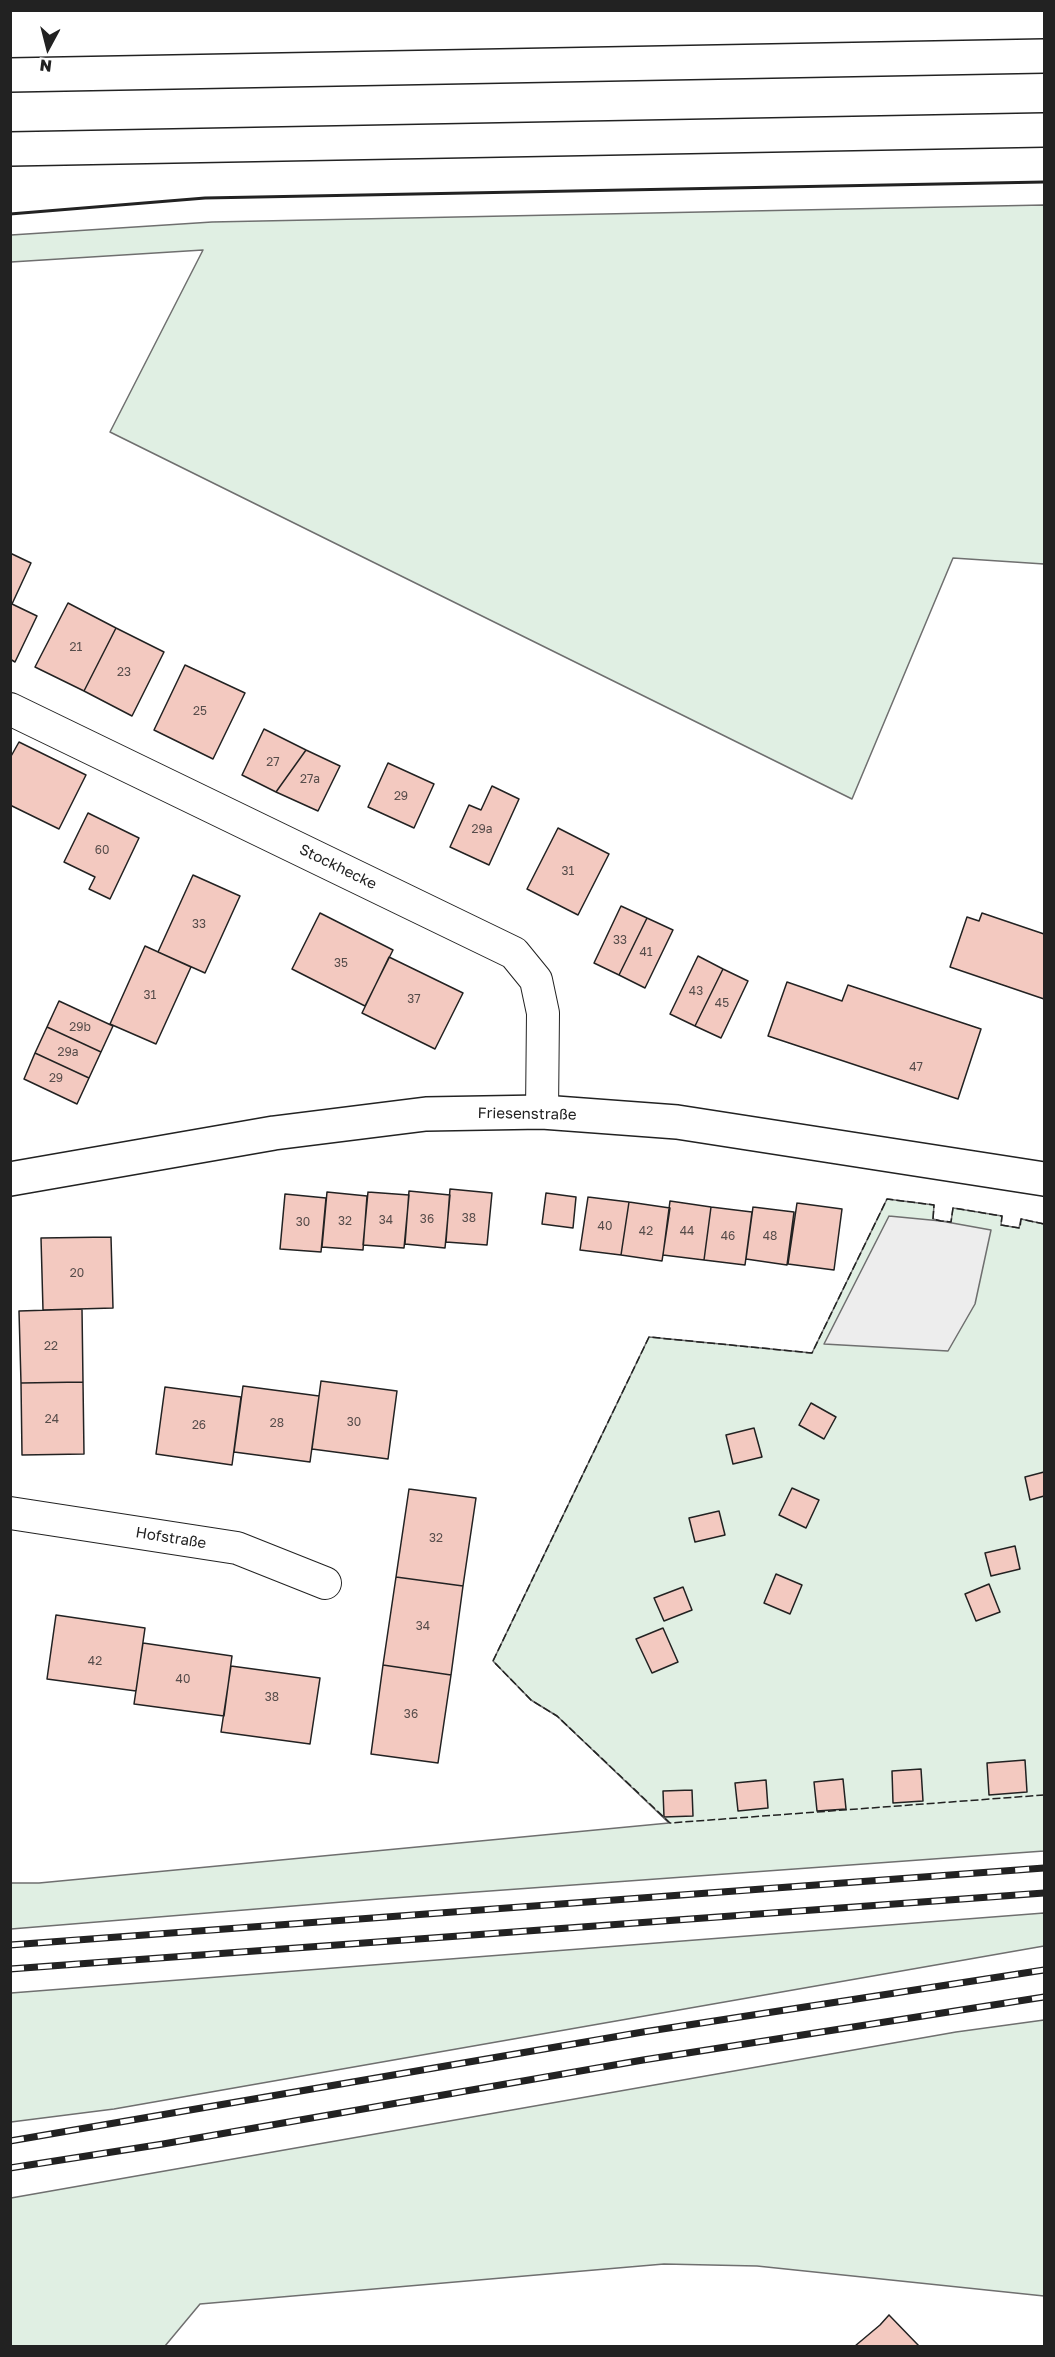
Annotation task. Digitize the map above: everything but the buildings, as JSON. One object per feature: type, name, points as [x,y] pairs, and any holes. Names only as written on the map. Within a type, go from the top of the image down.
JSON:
[{"type":"main road","points":[[10,75],[1044,56]]},
{"type":"main road","points":[[10,149],[1044,130]]},
{"type":"main road","name":"Friesenstraße","points":[[10,1179],[274,1133],[368,1121],[426,1114],[542,1112],[677,1122],[1044,1179]]},
{"type":"street","name":"Stockhecke","points":[[10,709],[514,953],[536,980],[543,1013],[542,1112]]},
{"type":"street","name":"Hofstraße","points":[[10,1514],[237,1548],[325,1583]]},
{"type":"green space","points":[[1044,205],[1044,564],[953,558],[852,799],[110,432],[203,250],[11,262],[11,235],[212,222]]},
{"type":"green space","points":[[887,1199],[934,1205],[933,1219],[941,1221],[951,1222],[953,1208],[1002,1216],[1001,1225],[1019,1228],[1021,1219],[1044,1224],[1044,1851],[379,1899],[11,1929],[11,1883],[39,1883],[669,1823],[557,1716],[531,1700],[493,1661],[649,1337],[812,1353]]},
{"type":"green space","points":[[1044,1913],[1044,1946],[114,2109],[11,2122],[11,1993]]},
{"type":"green space","points":[[1044,2020],[1044,2296],[757,2266],[664,2264],[200,2304],[165,2346],[11,2346],[11,2198],[956,2032]]},
{"type":"shaded area","points":[[889,1216],[941,1221],[991,1230],[975,1304],[948,1351],[824,1344]]},
{"type":"railway","points":[[10,1945],[1044,1868]]},
{"type":"railway","points":[[10,1969],[1044,1893]]},
{"type":"railway","points":[[10,2141],[643,2032],[1044,1970]]},
{"type":"railway","points":[[10,2168],[163,2144],[643,2060],[1044,1997]]},
{"type":"fence","points":[[1044,1224],[1021,1219],[1020,1228],[1001,1225],[1002,1216],[953,1208],[951,1222],[941,1221],[933,1219],[934,1205],[887,1199],[812,1353],[649,1337],[493,1661],[531,1700],[557,1716],[670,1823],[1044,1795]]},
{"type":"wall","points":[[10,214],[205,198],[1044,182]]}]
